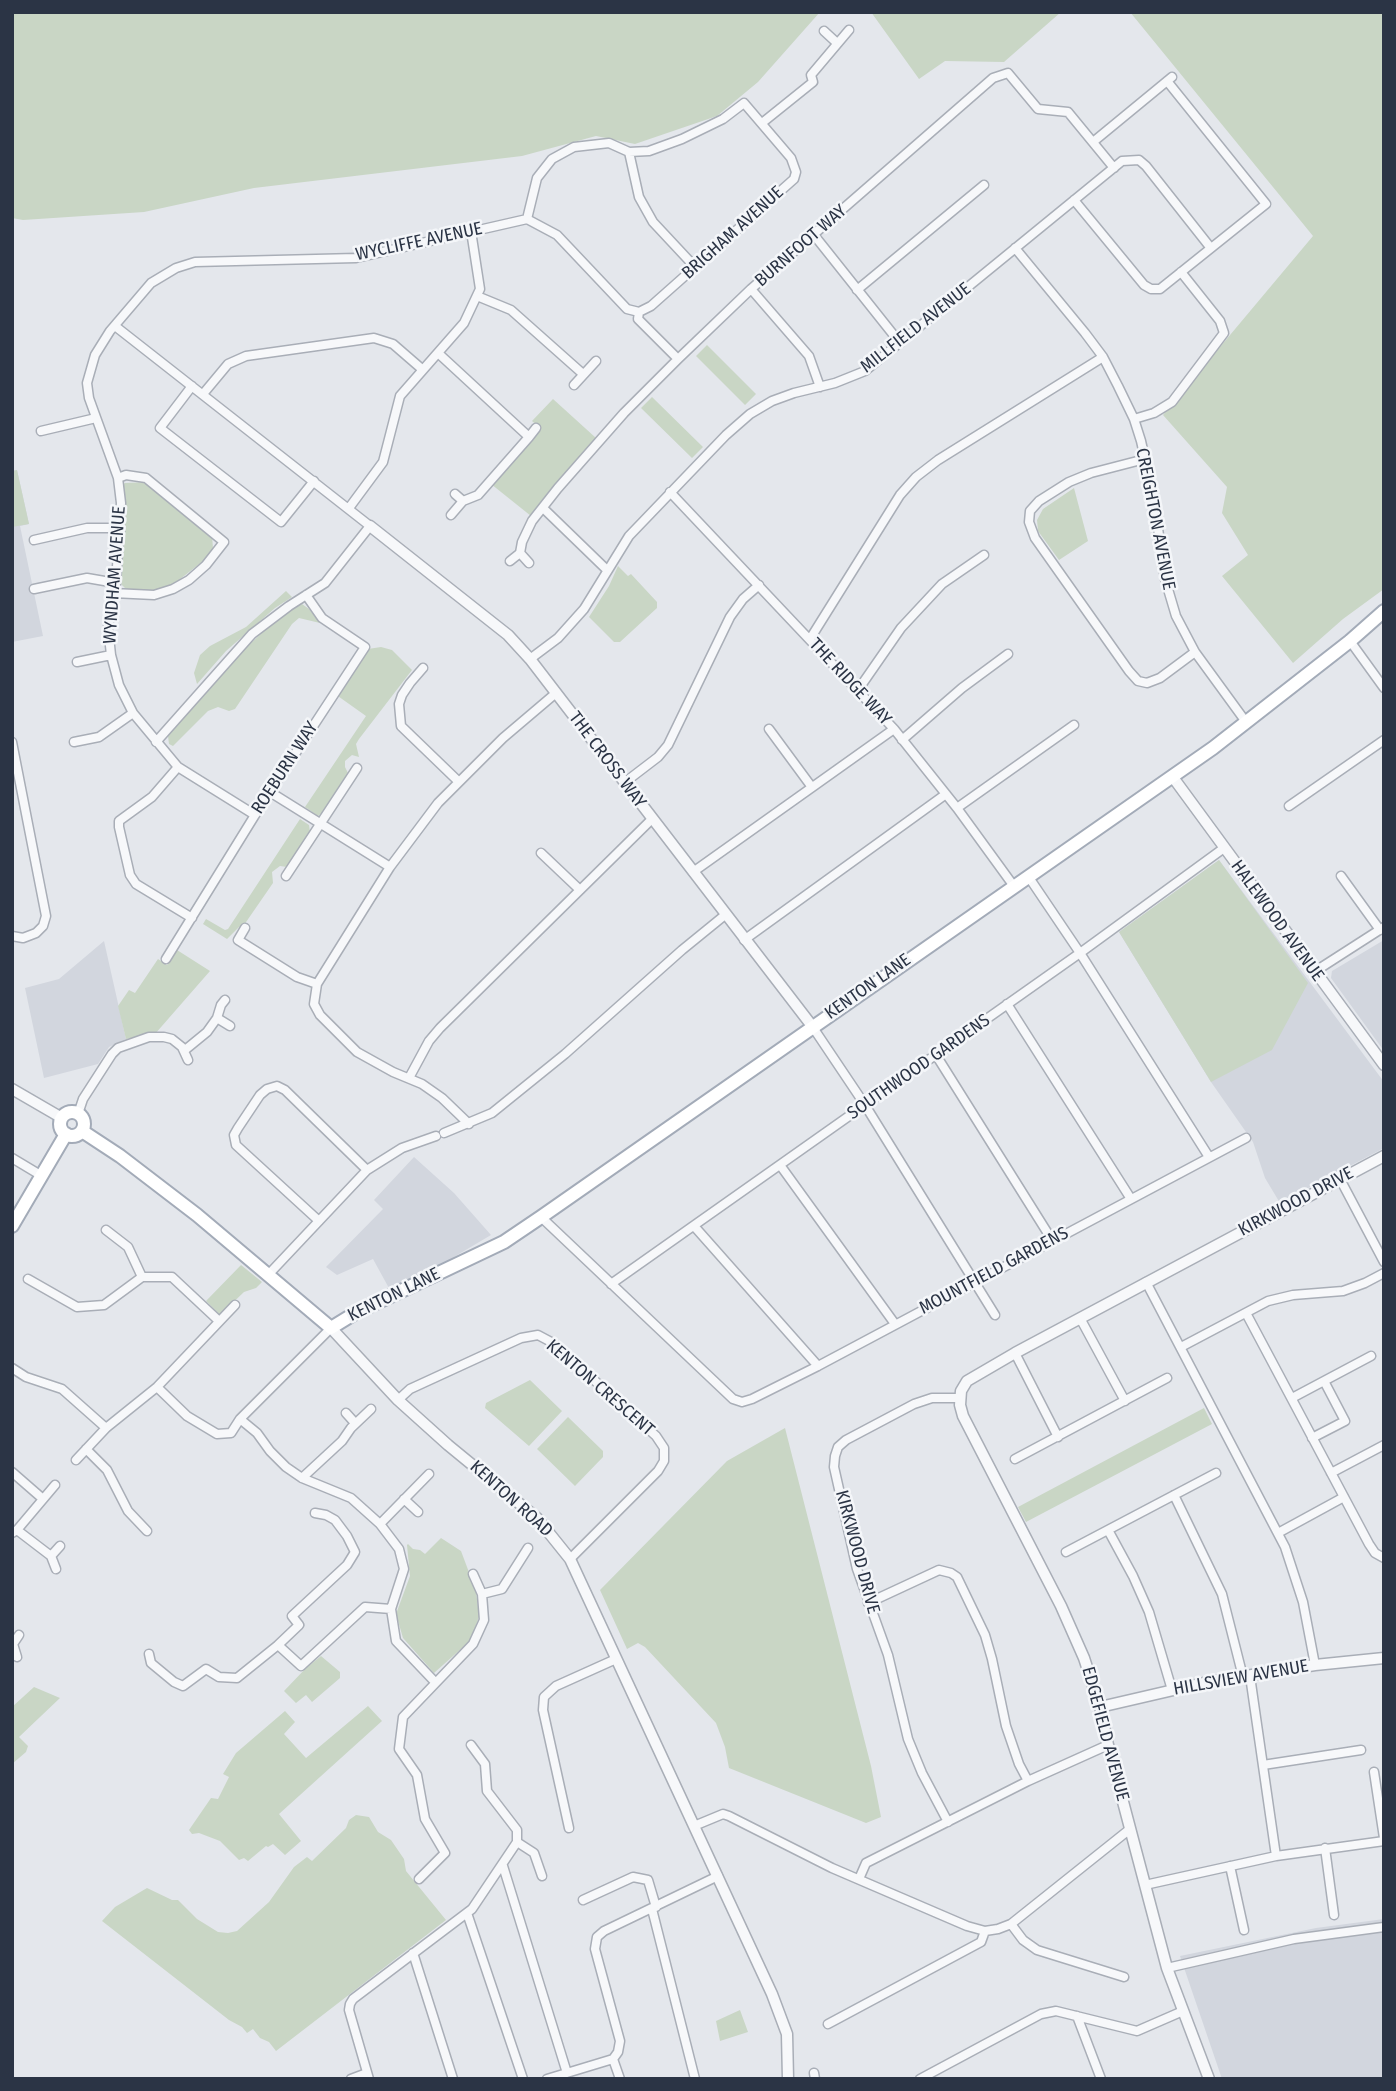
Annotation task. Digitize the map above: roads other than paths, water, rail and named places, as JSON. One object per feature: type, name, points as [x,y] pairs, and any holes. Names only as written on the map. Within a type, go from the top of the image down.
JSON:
[{"type":"main road","name":"KENTON LANE","points":[[331,1328],[357,1312],[503,1242],[541,1217],[1172,776],[1246,722],[1384,611]]},
{"type":"main road","points":[[68,1113],[78,1114],[84,1122],[82,1131],[73,1136],[66,1134],[60,1124],[62,1118],[68,1113]]},
{"type":"main road","name":"KENTON ROAD","points":[[82,1131],[131,1164],[331,1328]]},
{"type":"main road","points":[[12,1226],[66,1134]]},
{"type":"street","points":[[762,123],[784,104],[802,94],[813,82],[811,75],[849,30]]},
{"type":"street","points":[[824,31],[837,43]]},
{"type":"street","name":"BURNFOOT WAY","points":[[520,553],[532,521],[624,414],[678,359],[751,289],[993,78],[1008,74],[1038,109],[1068,112],[1114,168]]},
{"type":"street","points":[[1074,200],[1144,285],[1151,289],[1160,289],[1266,204],[1169,79],[1093,142]]},
{"type":"street","name":"BRIGHAM AVENUE","points":[[629,152],[649,151],[681,139],[723,119],[744,103],[795,164],[794,179],[652,306],[639,312]]},
{"type":"street","points":[[678,359],[638,319],[639,312],[627,309],[557,235],[527,219],[537,178],[552,159],[574,147],[609,143],[629,152],[639,197],[653,222],[695,267]]},
{"type":"street","points":[[1114,168],[1122,161],[1139,160],[1210,247]]},
{"type":"street","name":"MILLFIELD AVENUE","points":[[530,659],[558,638],[584,609],[629,536],[726,435],[750,414],[772,401],[865,370],[1114,168]]},
{"type":"street","points":[[857,290],[984,185]]},
{"type":"street","name":"WYCLIFFE AVENUE","points":[[115,326],[151,283],[176,268],[195,262],[356,258],[527,219]]},
{"type":"street","points":[[349,508],[383,462],[400,396],[464,323],[477,296],[480,289],[471,231]]},
{"type":"street","points":[[814,235],[900,343]]},
{"type":"street","name":"CREIGHTON AVENUE","points":[[1015,248],[1103,357],[1134,419],[1154,499],[1169,594],[1184,635],[1246,722]]},
{"type":"street","points":[[1134,419],[1154,413],[1172,402],[1224,333],[1220,321],[1181,272]]},
{"type":"street","points":[[751,289],[809,356],[820,387]]},
{"type":"street","points":[[477,296],[511,310],[583,374]]},
{"type":"street","points":[[115,326],[370,526],[325,583],[252,634],[156,742]]},
{"type":"street","name":"WYNDHAM AVENUE","points":[[115,326],[95,355],[90,369],[88,390],[118,478],[120,531],[116,583],[108,627],[111,655],[119,685],[133,713],[178,767],[255,815]]},
{"type":"street","points":[[203,394],[228,364],[246,356],[374,338],[393,344],[423,370]]},
{"type":"street","points":[[438,353],[529,437]]},
{"type":"street","points":[[810,639],[900,495],[916,477],[937,460],[1103,357]]},
{"type":"street","points":[[573,385],[596,361]]},
{"type":"street","points":[[192,386],[160,428],[281,522],[314,481]]},
{"type":"street","points":[[41,430],[96,418]]},
{"type":"street","points":[[451,515],[464,501],[478,495],[536,428]]},
{"type":"street","points":[[1145,459],[1091,473],[1069,482],[1039,501],[1030,511],[1029,522],[1035,538],[1138,681],[1147,683],[1160,678],[1195,652]]},
{"type":"street","points":[[113,593],[154,595],[173,589],[189,580],[206,565],[224,542],[146,478],[126,475],[118,478]]},
{"type":"street","name":"THE RIDGE WAY","points":[[670,492],[894,729],[957,808],[1013,886]]},
{"type":"street","points":[[455,494],[464,501]]},
{"type":"street","points":[[543,508],[607,570]]},
{"type":"street","name":"THE CROSS WAY","points":[[370,526],[508,635],[530,659],[812,1026]]},
{"type":"street","points":[[34,540],[87,528],[120,531]]},
{"type":"street","points":[[510,561],[520,553],[528,564]]},
{"type":"street","points":[[858,690],[901,628],[942,584],[984,555]]},
{"type":"street","points":[[34,589],[87,578],[116,583]]},
{"type":"street","points":[[624,783],[668,746],[730,617],[743,599],[759,585]]},
{"type":"street","name":"ROEBURN WAY","points":[[166,959],[255,815],[365,647],[322,618],[306,595]]},
{"type":"street","points":[[1350,640],[1384,688]]},
{"type":"street","points":[[902,740],[962,688],[1008,654]]},
{"type":"street","points":[[77,662],[111,655]]},
{"type":"street","points":[[424,668],[402,695],[399,716],[401,726],[458,781]]},
{"type":"street","points":[[469,1124],[442,1098],[357,1052],[328,1025],[314,1004],[314,994],[317,984],[390,867],[421,823],[458,781],[556,693]]},
{"type":"street","points":[[74,742],[99,737],[133,713]]},
{"type":"street","points":[[957,808],[1074,725]]},
{"type":"street","points":[[769,729],[811,786]]},
{"type":"street","points":[[693,872],[894,729]]},
{"type":"street","points":[[1289,806],[1384,740]]},
{"type":"street","points":[[12,742],[46,911],[43,926],[36,933],[23,938],[12,936]]},
{"type":"street","points":[[178,767],[152,797],[119,821],[119,827],[130,875],[136,884],[192,918]]},
{"type":"street","points":[[286,876],[357,768]]},
{"type":"street","name":"HALEWOOD AVENUE","points":[[1172,776],[1384,1065]]},
{"type":"street","points":[[270,792],[390,867]]},
{"type":"street","points":[[744,940],[946,794]]},
{"type":"street","points":[[409,1078],[429,1041],[440,1028],[652,819]]},
{"type":"street","name":"SOUTHWOOD GARDENS","points":[[611,1283],[1080,953],[1224,848]]},
{"type":"street","points":[[541,853],[580,890]]},
{"type":"street","points":[[1028,876],[1209,1157]]},
{"type":"street","points":[[1314,972],[1382,928],[1341,876]]},
{"type":"street","points":[[268,1275],[367,1170],[402,1148],[492,1114],[725,915]]},
{"type":"street","points":[[244,928],[238,940],[296,977],[317,984]]},
{"type":"street","points":[[185,1051],[207,1031],[217,1018],[225,1000]]},
{"type":"street","points":[[1007,1004],[1131,1199]]},
{"type":"street","points":[[217,1018],[230,1026]]},
{"type":"street","points":[[812,1026],[865,1105],[995,1315]]},
{"type":"street","points":[[78,1114],[83,1099],[111,1054],[118,1048],[139,1040],[158,1037],[172,1039],[185,1051],[188,1060]]},
{"type":"street","points":[[936,1055],[1052,1240]]},
{"type":"street","points":[[319,1221],[236,1145],[234,1135],[237,1128],[260,1095],[277,1086],[285,1090],[367,1170]]},
{"type":"street","points":[[12,1089],[62,1118]]},
{"type":"street","name":"MOUNTFIELD GARDENS","points":[[611,1283],[733,1399],[741,1402],[818,1366],[1246,1138]]},
{"type":"street","name":"KIRKWOOD DRIVE","points":[[948,1822],[922,1773],[908,1739],[888,1655],[857,1569],[834,1467],[838,1447],[846,1440],[914,1404],[932,1398],[960,1401],[961,1391],[967,1381],[1015,1353],[1384,1156]]},
{"type":"street","points":[[12,1158],[42,1176]]},
{"type":"street","points":[[780,1165],[895,1325]]},
{"type":"street","points":[[1340,1179],[1384,1262]]},
{"type":"street","points":[[541,1217],[611,1283]]},
{"type":"street","points":[[694,1226],[818,1366]]},
{"type":"street","points":[[106,1230],[128,1247],[142,1277]]},
{"type":"street","points":[[1181,1347],[1279,1298],[1343,1291],[1384,1273]]},
{"type":"street","points":[[27,1279],[77,1307],[104,1305],[142,1277],[172,1277],[219,1321]]},
{"type":"street","points":[[1146,1282],[1278,1533],[1303,1602],[1315,1665]]},
{"type":"street","points":[[76,1460],[106,1428],[157,1387],[235,1305]]},
{"type":"street","points":[[1246,1313],[1375,1553],[1384,1558]]},
{"type":"street","points":[[1080,1318],[1125,1401]]},
{"type":"street","points":[[157,1387],[187,1416],[217,1434],[231,1433],[240,1419],[331,1328]]},
{"type":"street","name":"KENTON ROAD","points":[[331,1328],[398,1400],[537,1518],[569,1559],[772,1994],[787,2034],[788,2079]]},
{"type":"street","name":"KENTON CRESCENT","points":[[398,1400],[410,1389],[521,1338],[538,1335],[553,1343],[656,1436],[664,1448],[664,1461],[658,1471],[569,1559]]},
{"type":"street","points":[[1015,1353],[1058,1437]]},
{"type":"street","points":[[1292,1398],[1371,1356]]},
{"type":"street","points":[[12,1368],[26,1377],[62,1389],[106,1428]]},
{"type":"street","points":[[1015,1459],[1167,1378]]},
{"type":"street","points":[[1312,1438],[1345,1421],[1324,1381]]},
{"type":"street","name":"EDGEFIELD AVENUE","points":[[960,1401],[971,1433],[1061,1606],[1084,1658],[1101,1707],[1108,1745],[1167,1968],[1209,2079]]},
{"type":"street","points":[[302,1478],[342,1441],[370,1409]]},
{"type":"street","points":[[346,1413],[355,1423]]},
{"type":"street","points":[[240,1419],[257,1433],[286,1467],[302,1478],[351,1498],[380,1524],[399,1549],[404,1569],[391,1609],[396,1641],[435,1682]]},
{"type":"street","points":[[1331,1473],[1384,1445]]},
{"type":"street","points":[[86,1448],[107,1470],[128,1511],[146,1531]]},
{"type":"street","points":[[12,1472],[43,1499]]},
{"type":"street","points":[[1066,1552],[1216,1473]]},
{"type":"street","points":[[380,1524],[429,1474]]},
{"type":"street","points":[[55,1485],[15,1531],[51,1556],[56,1569]]},
{"type":"street","points":[[1174,1495],[1222,1594],[1246,1676],[1263,1765],[1276,1856]]},
{"type":"street","points":[[1278,1533],[1344,1497]]},
{"type":"street","points":[[404,1499],[418,1512]]},
{"type":"street","points":[[149,1654],[151,1663],[183,1686],[206,1669],[219,1677],[237,1678],[278,1644],[299,1625],[292,1616],[347,1565],[355,1552],[335,1521],[326,1515],[314,1513]]},
{"type":"street","points":[[1108,1530],[1149,1612],[1172,1690]]},
{"type":"street","points":[[51,1556],[60,1546]]},
{"type":"street","points":[[482,1594],[502,1589],[528,1548]]},
{"type":"street","points":[[868,1603],[939,1570],[957,1577],[985,1635],[1006,1726],[1028,1781]]},
{"type":"street","points":[[419,1879],[445,1853],[425,1819],[417,1775],[399,1749],[403,1717],[472,1644],[484,1620],[482,1594],[473,1574]]},
{"type":"street","points":[[278,1644],[301,1666],[365,1607],[391,1609]]},
{"type":"street","points":[[17,1657],[13,1644],[19,1634]]},
{"type":"street","name":"HILLSVIEW AVENUE","points":[[1101,1707],[1246,1676],[1384,1658]]},
{"type":"street","points":[[569,1828],[543,1703],[544,1697],[556,1686],[616,1659]]},
{"type":"street","points":[[351,2079],[368,2076],[349,2010],[353,1999],[467,1913],[517,1842],[517,1830],[487,1791],[485,1765],[471,1745]]},
{"type":"street","points":[[859,1879],[866,1863],[1028,1781],[1108,1745]]},
{"type":"street","points":[[1263,1765],[1361,1750]]},
{"type":"street","points":[[1145,1885],[1276,1856],[1384,1839],[1374,1772]]},
{"type":"street","points":[[694,1826],[723,1814],[859,1879],[967,1926],[985,1931],[1011,1924],[1130,1829]]},
{"type":"street","points":[[517,1842],[534,1853],[542,1876]]},
{"type":"street","points":[[1325,1848],[1334,1915]]},
{"type":"street","points":[[502,1866],[564,2075]]},
{"type":"street","points":[[1230,1866],[1244,1930]]},
{"type":"street","points":[[547,2079],[613,2059],[618,2052],[620,2041],[595,1949],[597,1937],[604,1931],[718,1876]]},
{"type":"street","points":[[583,1900],[633,1877],[648,1880],[695,2079]]},
{"type":"street","points":[[467,1913],[523,2079]]},
{"type":"street","points":[[1011,1924],[1023,1940],[1037,1950],[1124,1977]]},
{"type":"street","points":[[1167,1968],[1294,1939],[1384,1927]]},
{"type":"street","points":[[828,2024],[981,1942],[985,1931]]},
{"type":"street","points":[[413,1953],[453,2079]]},
{"type":"street","points":[[920,2079],[1041,2014],[1056,2011],[1137,2031],[1183,2011]]},
{"type":"street","points":[[1077,2016],[1101,2079]]},
{"type":"street","points":[[613,2059],[620,2079]]}]
